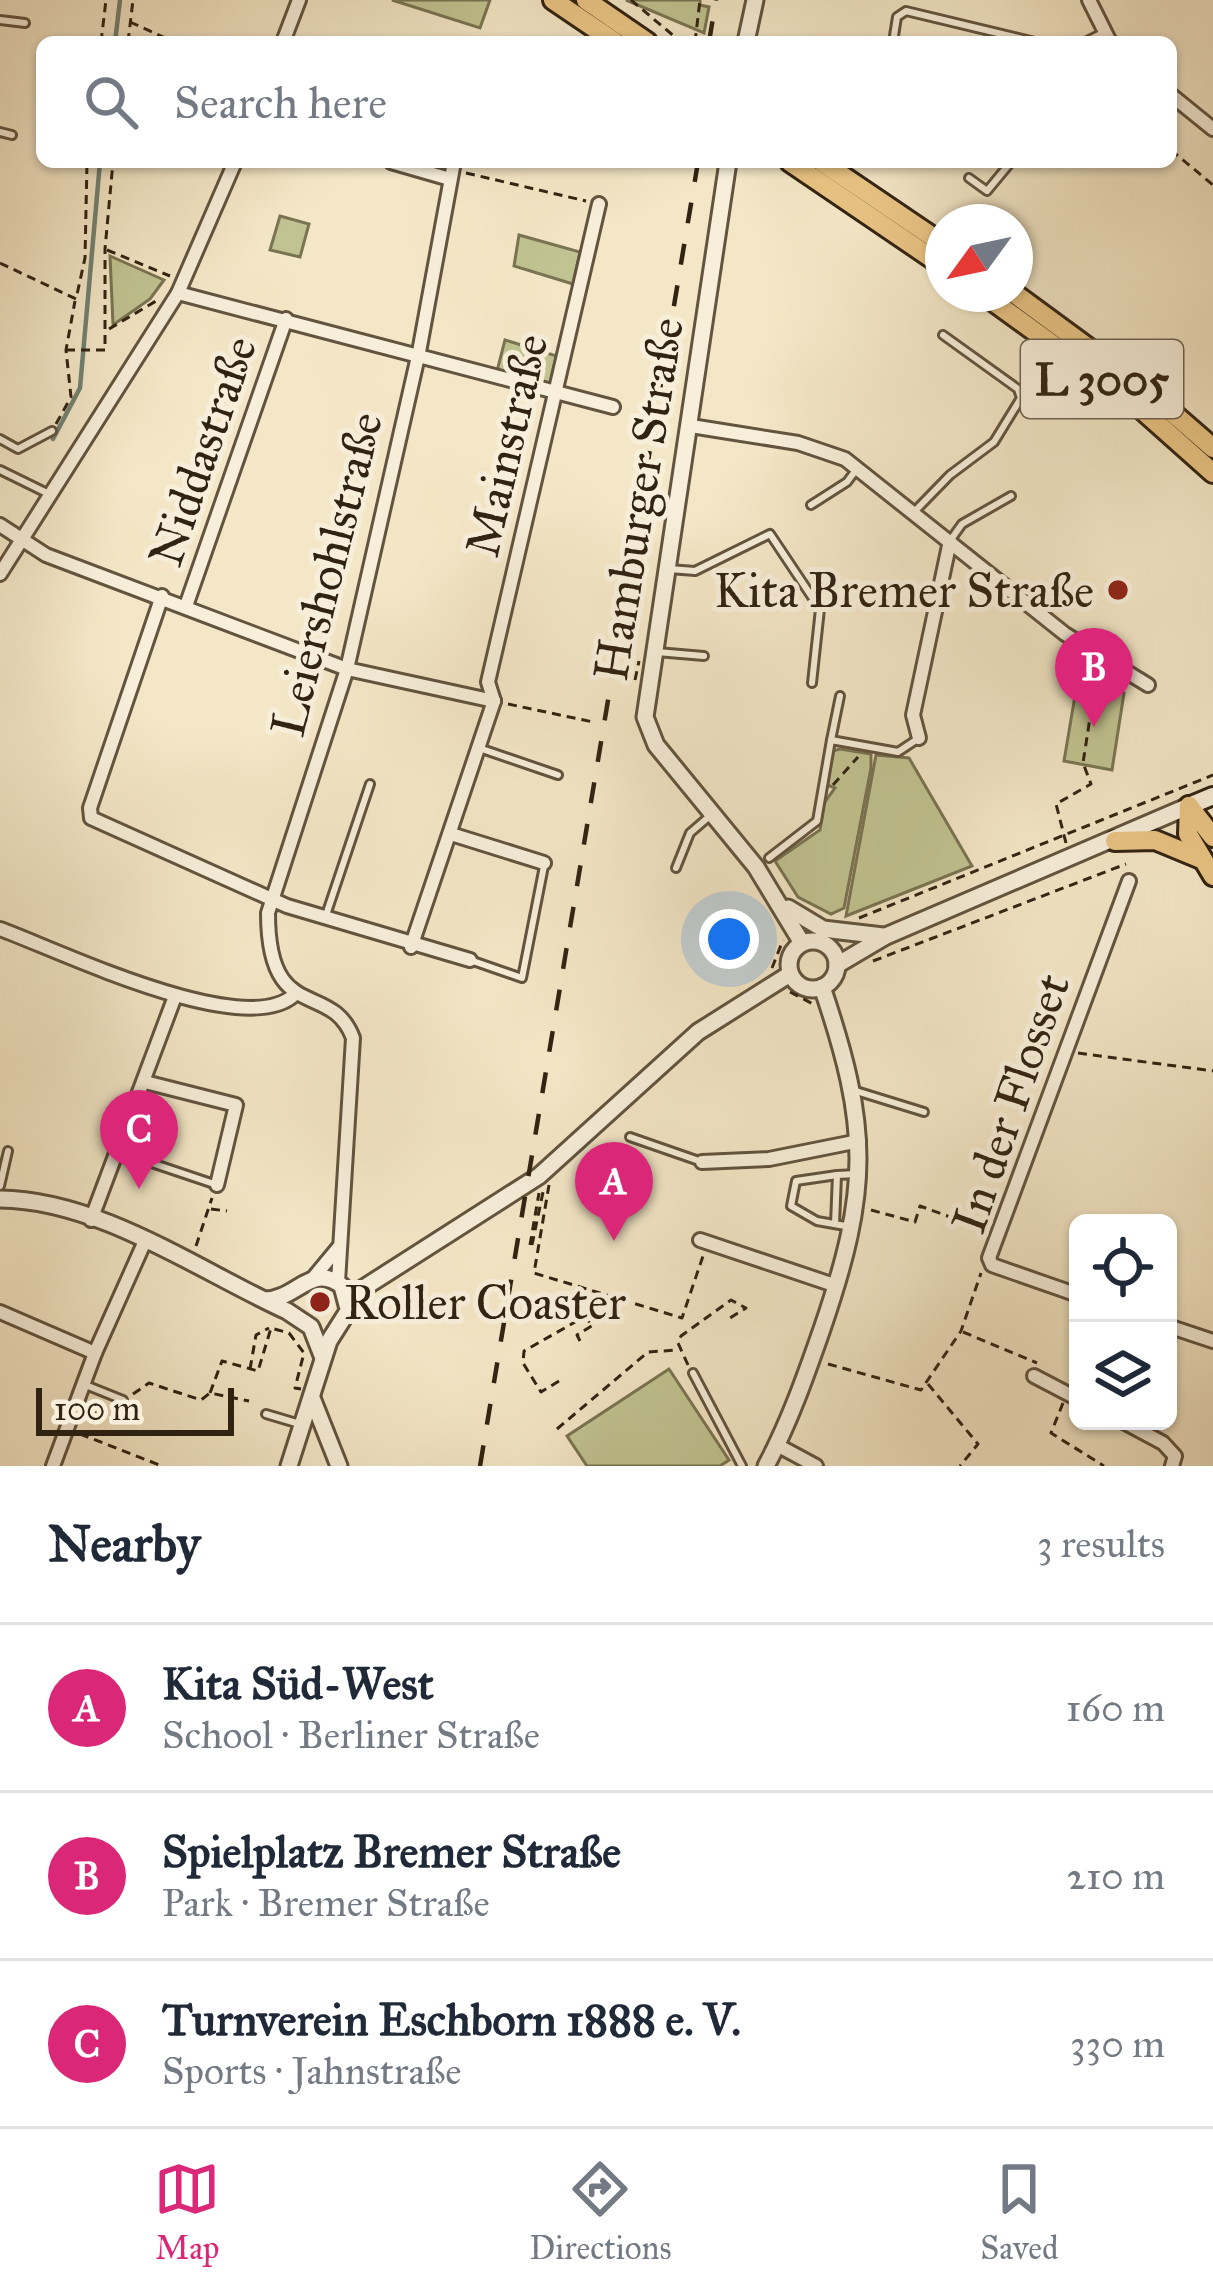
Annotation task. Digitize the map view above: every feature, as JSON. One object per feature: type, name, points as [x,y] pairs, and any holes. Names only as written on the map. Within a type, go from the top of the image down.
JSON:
[{"type":"highway","points":[[553,0],[606,36]]},
{"type":"highway","points":[[586,0],[638,36]]},
{"type":"highway","points":[[799,168],[925,254]]},
{"type":"highway","points":[[831,168],[925,232]]},
{"type":"highway","name":"L 3005","points":[[1033,307],[1126,374],[1213,448]]},
{"type":"highway","name":"L 3005","points":[[1008,312],[1140,408],[1213,473]]},
{"type":"highway","points":[[1189,806],[1213,837]]},
{"type":"highway","points":[[1189,806],[1186,825],[1207,867]]},
{"type":"highway","points":[[1114,841],[1155,840],[1207,867]]},
{"type":"main road","points":[[1189,806],[1213,796]]},
{"type":"street","points":[[285,36],[299,0]]},
{"type":"street","points":[[748,36],[755,0]]},
{"type":"street","points":[[1089,0],[1107,36]]},
{"type":"street","points":[[1177,100],[1213,129]]},
{"type":"street","points":[[0,574],[53,496],[175,285],[232,168]]},
{"type":"street","name":"Hamburger Straße","points":[[727,168],[692,426],[645,694],[646,727],[775,894],[802,943]]},
{"type":"street","name":"Leiershohlstraße","points":[[294,995],[273,957],[270,900],[347,669],[419,352],[452,170]]},
{"type":"street","name":"Mainstraße","points":[[411,947],[494,701],[488,682],[599,204]]},
{"type":"street","points":[[175,285],[614,407]]},
{"type":"street","name":"Niddastraße","points":[[186,606],[286,319]]},
{"type":"street","points":[[692,426],[798,443],[858,467],[1077,642],[1148,686]]},
{"type":"street","points":[[0,525],[46,555],[347,669],[494,701]]},
{"type":"street","points":[[919,738],[913,715],[950,542]]},
{"type":"street","points":[[162,596],[90,808],[91,818],[270,900],[411,947],[470,960]]},
{"type":"street","points":[[766,1466],[812,1358],[855,1228],[859,1142],[852,1091],[822,987],[834,957],[1189,806]]},
{"type":"street","points":[[451,834],[544,863]]},
{"type":"street","name":"In der Flosset","points":[[1069,1291],[989,1262],[1129,881]]},
{"type":"street","points":[[775,894],[812,925],[886,936]]},
{"type":"street","points":[[0,929],[174,999],[275,1006],[294,995],[333,1011],[352,1038],[338,1283],[347,1305]]},
{"type":"street","points":[[822,987],[803,987],[790,974],[788,960],[802,943],[817,940],[834,957]]},
{"type":"street","points":[[289,1466],[323,1358],[347,1305],[375,1279],[547,1177],[698,1032],[790,974]]},
{"type":"street","points":[[91,1220],[174,999]]},
{"type":"street","points":[[145,1082],[236,1105],[217,1185]]},
{"type":"street","points":[[702,1162],[769,1159],[859,1142]]},
{"type":"street","points":[[0,1198],[40,1202],[91,1220],[145,1241],[305,1322],[338,1323]]},
{"type":"street","points":[[52,1466],[94,1353],[145,1241]]},
{"type":"street","points":[[702,1245],[837,1286]]},
{"type":"street","points":[[262,1300],[297,1291],[339,1247]]},
{"type":"street","points":[[314,1277],[338,1283],[375,1279]]},
{"type":"street","points":[[297,1291],[305,1322],[323,1358]]},
{"type":"street","points":[[0,1312],[94,1353]]},
{"type":"street","points":[[1177,1329],[1213,1341]]},
{"type":"street","points":[[1036,1370],[1069,1394]]},
{"type":"street","points":[[313,1395],[339,1466]]},
{"type":"street","points":[[302,1428],[329,1444]]},
{"type":"street","points":[[1139,1430],[1163,1443],[1174,1456],[1172,1466]]},
{"type":"street","points":[[777,1444],[816,1466]]},
{"type":"lane","points":[[894,36],[897,17],[906,11],[1010,36]]},
{"type":"lane","points":[[0,20],[25,23]]},
{"type":"lane","points":[[0,132],[12,135]]},
{"type":"lane","points":[[969,178],[987,190],[1006,168]]},
{"type":"lane","points":[[914,512],[950,475],[994,442],[1022,398],[1018,389],[943,335]]},
{"type":"lane","points":[[614,407],[616,422]]},
{"type":"lane","points":[[0,439],[18,448],[52,431]]},
{"type":"lane","points":[[811,505],[847,482],[858,467]]},
{"type":"lane","points":[[0,470],[53,496]]},
{"type":"lane","points":[[950,542],[962,524],[1011,496]]},
{"type":"lane","points":[[669,569],[695,572],[770,534],[820,609],[812,682]]},
{"type":"lane","points":[[653,652],[704,656]]},
{"type":"lane","points":[[769,858],[817,821],[840,696]]},
{"type":"lane","points":[[831,740],[898,752],[919,738]]},
{"type":"lane","points":[[479,748],[557,775]]},
{"type":"lane","points":[[325,918],[370,784]]},
{"type":"lane","points":[[676,868],[690,833],[712,814]]},
{"type":"lane","points":[[470,960],[523,978],[544,863]]},
{"type":"lane","points":[[852,1091],[924,1112]]},
{"type":"lane","points":[[630,1137],[702,1162]]},
{"type":"lane","points":[[0,1186],[8,1151]]},
{"type":"lane","points":[[119,1152],[217,1185]]},
{"type":"lane","points":[[855,1228],[793,1210],[796,1181],[859,1174]]},
{"type":"lane","points":[[835,1224],[837,1175]]},
{"type":"lane","points":[[693,1373],[742,1466]]},
{"type":"lane","points":[[83,1384],[123,1400]]},
{"type":"lane","points":[[266,1414],[302,1428]]},
{"type":"path","points":[[102,36],[106,0]]},
{"type":"path","points":[[129,36],[133,0]]},
{"type":"path","points":[[631,0],[673,36]]},
{"type":"path","points":[[696,36],[700,0]]},
{"type":"path","points":[[130,22],[161,36]]},
{"type":"path","points":[[1177,155],[1213,185]]},
{"type":"path","points":[[52,431],[71,397],[66,350],[85,258],[87,168]]},
{"type":"path","points":[[66,350],[105,350],[105,249],[112,168]]},
{"type":"path","points":[[452,170],[599,204]]},
{"type":"path","points":[[105,249],[175,285]]},
{"type":"path","points":[[0,262],[76,299]]},
{"type":"path","points":[[107,330],[138,316],[159,298]]},
{"type":"path","points":[[1062,834],[1056,804],[1091,784],[1083,764],[1091,705],[1074,685],[1077,642]]},
{"type":"path","points":[[494,701],[593,722]]},
{"type":"path","points":[[820,791],[835,784],[866,748]]},
{"type":"path","points":[[849,921],[1213,775]]},
{"type":"path","points":[[1114,841],[1129,881]]},
{"type":"path","points":[[902,950],[1126,864]]},
{"type":"path","points":[[1064,1051],[1213,1071]]},
{"type":"path","points":[[539,1191],[530,1245],[547,1177]]},
{"type":"path","points":[[547,1177],[534,1273],[682,1318],[702,1245]]},
{"type":"path","points":[[200,1236],[217,1185]]},
{"type":"path","points":[[872,1210],[915,1222],[920,1206],[997,1234]]},
{"type":"path","points":[[208,1209],[227,1210]]},
{"type":"path","points":[[812,1358],[912,1390],[928,1384],[961,1331],[989,1262]]},
{"type":"path","points":[[572,1284],[575,1274]]},
{"type":"path","points":[[580,1287],[580,1317]]},
{"type":"path","points":[[693,1373],[679,1350],[682,1336],[731,1300],[746,1308],[730,1318],[733,1322]]},
{"type":"path","points":[[580,1317],[593,1325],[577,1335],[580,1341]]},
{"type":"path","points":[[559,1381],[541,1393],[523,1363],[524,1351],[580,1317]]},
{"type":"path","points":[[132,1394],[148,1383],[201,1400],[210,1393],[222,1361],[258,1371],[270,1318]]},
{"type":"path","points":[[250,1369],[256,1335],[268,1328],[290,1334],[304,1353],[295,1388],[313,1395]]},
{"type":"path","points":[[961,1331],[1036,1370]]},
{"type":"path","points":[[556,1429],[648,1352],[679,1350]]},
{"type":"path","points":[[928,1384],[978,1444],[960,1466]]},
{"type":"path","points":[[210,1393],[249,1401]]},
{"type":"path","points":[[1069,1401],[1052,1432],[1104,1466]]},
{"type":"path","points":[[95,1413],[116,1422]]},
{"type":"path","points":[[66,1429],[162,1466]]},
{"type":"green space","points":[[392,0],[490,0],[480,28]]},
{"type":"green space","points":[[626,0],[700,0],[700,5],[709,7],[704,33]]},
{"type":"green space","points":[[280,216],[309,224],[300,257],[270,250]]},
{"type":"green space","points":[[519,235],[580,252],[573,284],[514,266]]},
{"type":"green space","points":[[110,256],[164,280],[150,299],[113,325]]},
{"type":"green space","points":[[505,340],[563,358],[555,392],[496,375]]},
{"type":"green space","points":[[1078,678],[1124,693],[1112,770],[1064,761]]},
{"type":"green space","points":[[833,751],[871,754],[871,768],[844,908],[831,914],[798,897],[775,861],[820,830],[824,803],[835,788],[827,785]]},
{"type":"green space","points":[[876,755],[909,758],[972,866],[846,916]]},
{"type":"green space","points":[[669,1369],[729,1460],[720,1466],[587,1466],[567,1436]]},
{"type":"waterway","points":[[116,36],[120,0]]},
{"type":"waterway","points":[[53,439],[80,388],[99,168]]},
{"type":"railway","points":[[710,36],[716,0]]},
{"type":"railway","points":[[480,1466],[697,168]]},
{"type":"place","name":"Kita Bremer Straße","points":[[1118,590]]},
{"type":"place","name":"Spielplatz Bremer Straße","points":[[1094,727]]},
{"type":"place","name":"Turnverein Eschborn 1888 e. V.","points":[[139,1189]]},
{"type":"place","name":"Kita Süd-West","points":[[614,1241]]},
{"type":"place","name":"Roller Coaster","points":[[320,1302]]}]
